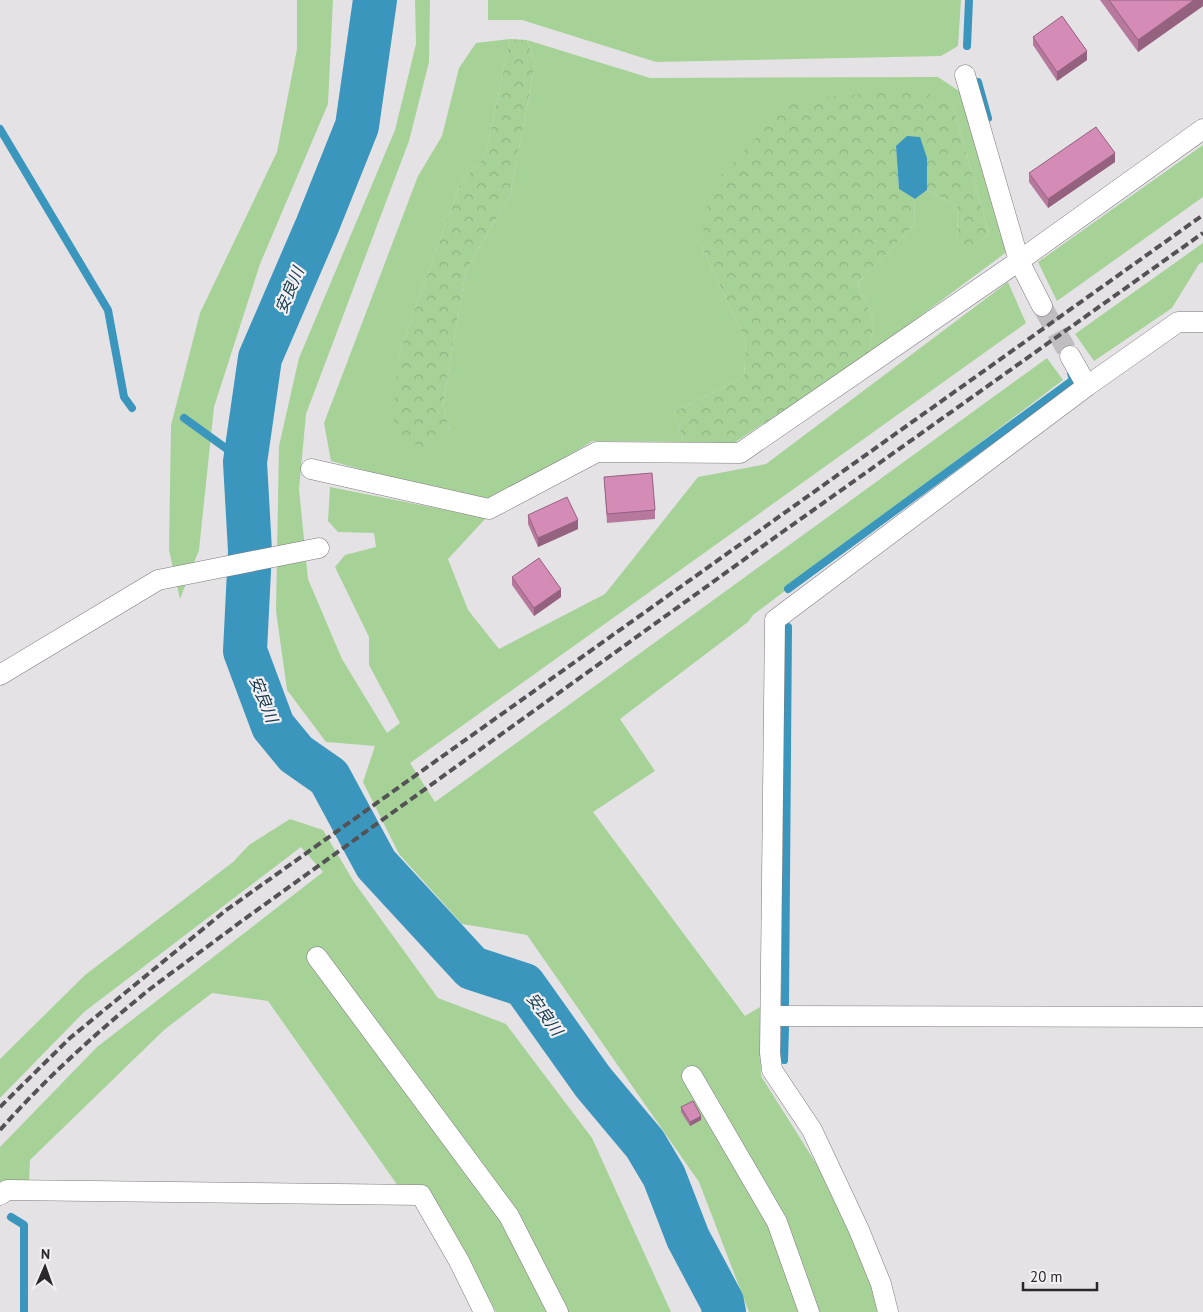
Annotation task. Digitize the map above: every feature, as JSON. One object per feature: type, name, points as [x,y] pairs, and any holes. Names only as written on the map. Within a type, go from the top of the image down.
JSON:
[{"type":"street","points":[[965,75],[1019,261],[1042,306]]},
{"type":"street","points":[[311,469],[489,509],[597,452],[740,453],[1019,261],[1203,129]]},
{"type":"street","points":[[888,1312],[881,1284],[859,1230],[812,1130],[772,1070],[770,1053],[775,620],[1087,386],[1178,322],[1203,322]]},
{"type":"street","points":[[1070,356],[1087,386]]},
{"type":"street","points":[[0,675],[158,580],[313,548]]},
{"type":"street","points":[[317,957],[509,1216],[558,1312]]},
{"type":"street","points":[[771,1016],[1203,1017]]},
{"type":"street","points":[[692,1076],[777,1222],[809,1312]]},
{"type":"street","points":[[0,1195],[7,1190],[421,1195],[459,1261],[484,1312]]},
{"type":"green space","points":[[297,0],[333,0],[328,104],[260,264],[214,407],[199,550],[180,599],[169,550],[171,425],[200,313],[277,152],[297,49]]},
{"type":"green space","points":[[415,0],[430,0],[429,62],[409,141],[306,414],[299,489],[308,579],[342,659],[387,733],[400,723],[369,665],[369,637],[335,567],[345,555],[376,547],[374,533],[338,532],[328,521],[330,487],[486,518],[448,559],[468,610],[499,649],[605,594],[698,477],[766,464],[1008,282],[1026,323],[410,763],[435,802],[1047,358],[1063,380],[753,615],[748,622],[620,719],[655,771],[593,812],[745,1016],[760,1007],[761,1076],[827,1181],[881,1301],[882,1312],[749,1312],[699,1182],[527,935],[462,924],[399,854],[363,782],[375,746],[326,742],[287,690],[276,611],[279,446],[299,358],[395,130],[416,44]]},
{"type":"green space","points":[[488,0],[961,0],[958,46],[941,56],[656,62],[522,20],[488,20]]},
{"type":"green space","points":[[510,39],[485,157],[461,182],[398,357],[449,430],[443,403],[466,270],[510,196],[535,64],[527,40],[650,78],[938,77],[962,93],[1008,251],[869,354],[874,321],[858,283],[914,225],[915,199],[927,190],[958,206],[957,239],[973,252],[989,233],[953,107],[701,245],[746,342],[744,377],[674,412],[684,442],[593,441],[485,504],[331,461],[324,423],[418,176],[442,136],[459,68],[476,43]]},
{"type":"green space","points":[[510,39],[527,40],[535,64],[510,196],[466,270],[443,403],[449,430],[422,449],[393,428],[398,357],[461,182],[485,157]]},
{"type":"green space","points":[[922,90],[953,107],[989,233],[973,253],[957,239],[958,206],[927,190],[927,158],[896,146],[899,189],[915,199],[914,225],[858,283],[874,321],[869,354],[734,443],[684,442],[674,412],[744,377],[746,342],[701,245],[711,186],[793,99]]},
{"type":"green space","points":[[1203,145],[1203,197],[1057,301],[1038,262]]},
{"type":"green space","points":[[1203,243],[1203,262],[1199,264],[1172,308],[1094,361],[1075,334]]},
{"type":"green space","points":[[290,819],[323,830],[354,882],[438,998],[506,1024],[592,1138],[671,1312],[496,1312],[424,1185],[398,1186],[268,1001],[212,993],[164,1030],[30,1160],[29,1182],[0,1186],[0,1147],[97,1047],[323,872],[301,847],[84,1012],[0,1098],[0,1059],[85,975],[233,862],[249,845]]},
{"type":"water","points":[[907,136],[920,137],[927,158],[927,190],[915,199],[899,189],[896,146]]},
{"type":"building","points":[[1109,0],[1194,0],[1138,40]]},
{"type":"building","points":[[1062,16],[1087,51],[1057,72],[1033,37]]},
{"type":"building","points":[[1096,127],[1115,153],[1048,199],[1029,173]]},
{"type":"building","points":[[652,473],[655,510],[607,514],[604,477]]},
{"type":"building","points":[[567,497],[578,520],[538,538],[528,515]]},
{"type":"building","points":[[539,558],[561,589],[534,608],[512,577]]},
{"type":"building","points":[[693,1101],[701,1116],[690,1122],[681,1107]]},
{"type":"waterway","name":"安良川","points":[[375,0],[357,126],[317,226],[260,358],[245,462],[250,551],[245,651],[273,726],[296,754],[329,777],[376,864],[472,968],[524,985],[593,1082],[645,1144],[664,1176],[688,1238],[722,1302],[724,1312]]},
{"type":"waterway","points":[[967,46],[969,0]]},
{"type":"waterway","points":[[978,82],[988,118]]},
{"type":"waterway","points":[[0,129],[108,310],[124,397],[132,408]]},
{"type":"waterway","points":[[788,589],[1073,380],[1071,373]]},
{"type":"waterway","points":[[184,418],[245,462]]},
{"type":"waterway","points":[[785,1004],[788,627]]},
{"type":"waterway","points":[[784,1060],[785,1028]]},
{"type":"waterway","points":[[11,1217],[24,1225],[24,1312]]},
{"type":"tunnel","points":[[1042,306],[1070,356]]},
{"type":"railway","points":[[0,1107],[70,1038],[225,911],[1203,215]]},
{"type":"railway","points":[[0,1130],[72,1056],[150,989],[781,533],[1203,233]]}]
